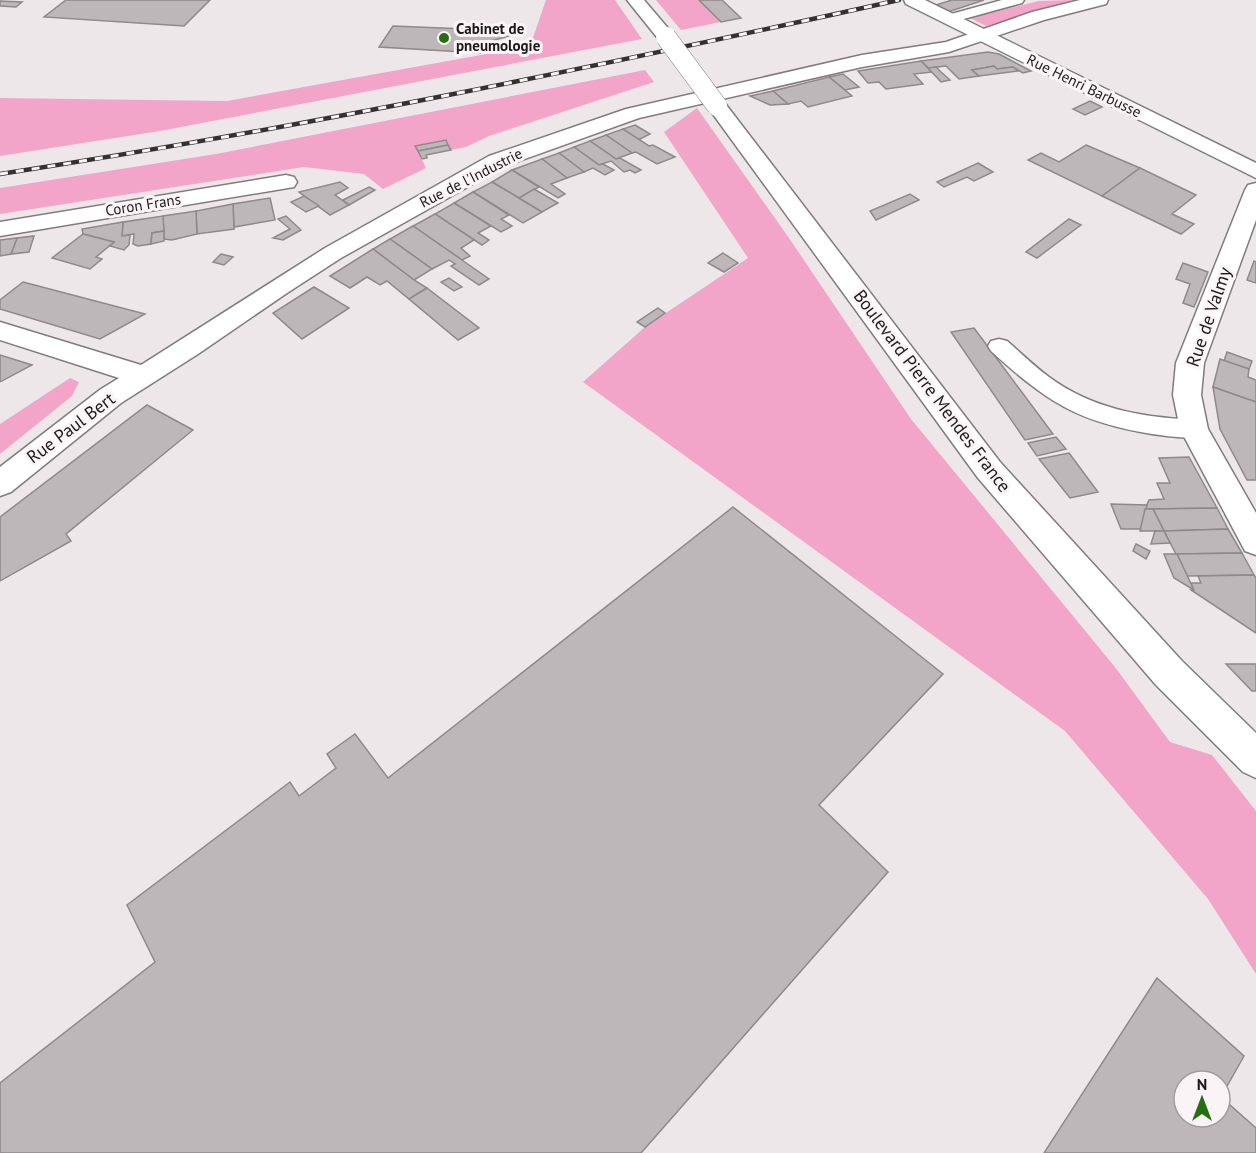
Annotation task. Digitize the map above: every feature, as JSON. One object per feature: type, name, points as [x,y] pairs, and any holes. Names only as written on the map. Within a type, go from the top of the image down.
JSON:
[{"type":"street","name":"Boulevard Pierre Mendes France","points":[[635,0],[666,37],[989,470],[1169,673],[1256,759]]},
{"type":"street","name":"Rue Henri Barbusse","points":[[912,0],[1256,171]]},
{"type":"street","name":"Rue de l'Industrie","points":[[145,376],[333,253],[477,172],[517,153],[649,108],[861,60],[949,47],[1038,16],[1100,0]]},
{"type":"street","name":"Coron Frans","points":[[0,229],[286,182]]},
{"type":"street","name":"Rue de Valmy","points":[[1256,190],[1190,363],[1187,395],[1194,429],[1256,542]]},
{"type":"street","points":[[0,331],[145,376]]},
{"type":"street","name":"Rue Paul Bert","points":[[0,484],[111,396],[145,376]]},
{"type":"lane","points":[[950,19],[1017,0]]},
{"type":"lane","points":[[999,346],[1047,388],[1079,407],[1134,423],[1194,429]]},
{"type":"shaded area","points":[[546,0],[615,0],[642,39],[160,131],[0,156],[0,98],[227,101],[530,46]]},
{"type":"shaded area","points":[[656,0],[699,0],[721,22],[681,30]]},
{"type":"shaded area","points":[[1073,0],[986,26],[970,18],[1039,1]]},
{"type":"shaded area","points":[[645,70],[654,82],[489,136],[466,147],[451,150],[446,140],[416,147],[426,168],[383,189],[364,174],[304,167],[0,214],[0,188],[216,154]]},
{"type":"shaded area","points":[[697,108],[789,238],[911,419],[1115,667],[1170,742],[1212,755],[1256,811],[1256,974],[1208,899],[1065,731],[583,382],[645,327],[748,258],[664,132]]},
{"type":"shaded area","points":[[70,378],[79,382],[72,396],[0,454],[0,424]]},
{"type":"building","points":[[66,0],[210,0],[184,26],[44,17]]},
{"type":"building","points":[[699,0],[722,0],[741,18],[721,22]]},
{"type":"building","points":[[952,0],[984,0],[948,12],[936,5]]},
{"type":"building","points":[[0,1],[22,2],[16,7],[0,6]]},
{"type":"building","name":"Cabinet de pneumologie","points":[[393,26],[491,30],[510,26],[518,34],[487,42],[481,53],[379,47]]},
{"type":"building","points":[[988,52],[999,54],[1031,71],[1023,73],[1013,67],[997,69],[994,66],[972,70],[979,76],[959,79],[946,66],[928,68],[921,61]]},
{"type":"building","points":[[921,61],[932,72],[914,74],[923,84],[886,89],[879,82],[868,83],[858,71]]},
{"type":"building","points":[[994,66],[997,69],[1013,67],[1018,71],[979,76],[972,70]]},
{"type":"building","points":[[936,67],[950,80],[941,82],[928,68]]},
{"type":"building","points":[[843,74],[859,87],[845,90],[829,77]]},
{"type":"building","points":[[829,77],[852,96],[808,107],[801,101],[788,104],[773,91]]},
{"type":"building","points":[[773,91],[788,104],[770,105],[750,96]]},
{"type":"building","points":[[1090,101],[1102,107],[1085,115],[1073,109]]},
{"type":"building","points":[[635,125],[650,134],[638,140],[623,129]]},
{"type":"building","points":[[623,129],[649,146],[653,145],[675,157],[657,164],[636,152],[632,153],[606,135]]},
{"type":"building","points":[[606,135],[632,153],[616,159],[590,141]]},
{"type":"building","points":[[446,140],[448,145],[418,151],[415,146]]},
{"type":"building","points":[[590,141],[616,159],[620,158],[641,170],[635,173],[630,170],[624,172],[611,161],[599,165],[574,147]]},
{"type":"building","points":[[448,145],[451,150],[426,155],[427,158],[422,159],[418,151]]},
{"type":"building","points":[[1086,145],[1140,168],[1102,196],[1028,160],[1041,153],[1059,162]]},
{"type":"building","points":[[574,147],[599,165],[603,164],[614,170],[605,175],[593,168],[584,172],[559,153]]},
{"type":"building","points":[[559,153],[584,172],[567,178],[542,159]]},
{"type":"building","points":[[542,159],[567,178],[551,184],[565,194],[558,198],[512,170]]},
{"type":"building","points":[[978,163],[993,172],[974,181],[967,177],[944,187],[937,182]]},
{"type":"building","points":[[1140,168],[1196,195],[1172,214],[1194,224],[1181,234],[1102,196]]},
{"type":"building","points":[[512,170],[539,187],[519,198],[492,182]]},
{"type":"building","points":[[340,182],[348,188],[335,195],[349,205],[330,215],[299,192]]},
{"type":"building","points":[[492,182],[542,212],[523,223],[473,192]]},
{"type":"building","points":[[369,187],[375,190],[349,205],[343,200]]},
{"type":"building","points":[[534,189],[558,203],[542,212],[519,198]]},
{"type":"building","points":[[473,192],[509,215],[501,219],[512,226],[501,232],[454,203]]},
{"type":"building","points":[[910,194],[919,200],[876,220],[870,211]]},
{"type":"building","points":[[304,196],[319,206],[306,212],[291,202]]},
{"type":"building","points":[[270,198],[275,220],[234,227],[233,204]]},
{"type":"building","points":[[454,203],[491,226],[478,233],[489,240],[482,245],[435,214]]},
{"type":"building","points":[[233,204],[234,229],[197,234],[196,211]]},
{"type":"building","points":[[196,211],[197,234],[172,240],[164,239],[163,216]]},
{"type":"building","points":[[435,214],[474,240],[461,248],[470,256],[462,260],[413,226]]},
{"type":"building","points":[[163,216],[164,231],[152,233],[151,244],[138,246],[133,244],[134,234],[122,236],[123,222]]},
{"type":"building","points":[[286,216],[301,230],[283,240],[273,238],[290,229],[278,219]]},
{"type":"building","points":[[1069,219],[1081,225],[1037,258],[1026,252]]},
{"type":"building","points":[[123,222],[122,236],[130,235],[129,245],[124,250],[110,246],[114,242],[83,234],[82,229]]},
{"type":"building","points":[[413,226],[489,279],[479,285],[451,266],[455,264],[449,260],[432,269],[390,239]]},
{"type":"building","points":[[164,231],[164,241],[151,244],[152,233]]},
{"type":"building","points":[[83,234],[114,242],[96,257],[102,259],[90,269],[52,258]]},
{"type":"building","points":[[34,236],[29,252],[11,254],[17,238]]},
{"type":"building","points":[[17,238],[11,254],[0,256],[0,240]]},
{"type":"building","points":[[390,239],[432,269],[414,280],[373,249]]},
{"type":"building","points":[[373,249],[427,288],[409,299],[387,281],[380,285],[367,277],[350,288],[330,276]]},
{"type":"building","points":[[723,253],[738,263],[724,272],[708,263]]},
{"type":"building","points":[[221,254],[233,257],[224,265],[213,262]]},
{"type":"building","points":[[1254,261],[1256,262],[1256,283],[1247,280]]},
{"type":"building","points":[[1183,263],[1208,272],[1194,307],[1183,303],[1190,284],[1176,279]]},
{"type":"building","points":[[449,278],[462,287],[454,291],[441,282]]},
{"type":"building","points":[[23,282],[145,314],[100,339],[0,309],[0,300]]},
{"type":"building","points":[[314,287],[349,308],[302,339],[273,313]]},
{"type":"building","points":[[427,288],[479,328],[458,340],[409,299]]},
{"type":"building","points":[[658,308],[665,313],[645,327],[637,322]]},
{"type":"building","points":[[974,328],[1053,434],[1025,440],[951,332]]},
{"type":"building","points":[[1227,352],[1252,361],[1249,369],[1224,361]]},
{"type":"building","points":[[0,355],[32,365],[0,382]]},
{"type":"building","points":[[1220,359],[1249,369],[1248,377],[1256,380],[1256,402],[1213,387]]},
{"type":"building","points":[[1213,387],[1256,402],[1256,480],[1247,480],[1220,429]]},
{"type":"building","points":[[147,405],[193,430],[66,534],[71,541],[0,581],[0,517]]},
{"type":"building","points":[[1056,437],[1066,449],[1037,456],[1028,443]]},
{"type":"building","points":[[1069,453],[1098,492],[1070,498],[1039,459]]},
{"type":"building","points":[[1189,457],[1217,508],[1145,509],[1149,500],[1164,499],[1157,483],[1170,483],[1159,458]]},
{"type":"building","points":[[1111,504],[1147,505],[1141,529],[1121,529]]},
{"type":"building","points":[[733,507],[943,674],[819,805],[888,872],[641,1153],[0,1153],[0,1083],[155,962],[127,905],[290,782],[299,796],[336,768],[327,754],[355,734],[388,778]]},
{"type":"building","points":[[1217,508],[1228,529],[1164,531],[1153,509]]},
{"type":"building","points":[[1145,509],[1153,509],[1164,531],[1140,531]]},
{"type":"building","points":[[1228,529],[1242,553],[1176,554],[1164,531]]},
{"type":"building","points":[[1155,531],[1164,531],[1170,543],[1151,544]]},
{"type":"building","points":[[1136,544],[1150,551],[1146,559],[1133,551]]},
{"type":"building","points":[[1242,553],[1254,575],[1187,576],[1177,554]]},
{"type":"building","points":[[1164,554],[1177,554],[1194,590],[1174,578]]},
{"type":"building","points":[[1254,575],[1256,578],[1256,633],[1191,590],[1194,590],[1191,583],[1201,583],[1198,576]]},
{"type":"building","points":[[1226,664],[1256,664],[1256,691],[1252,691]]},
{"type":"building","points":[[1157,978],[1244,1056],[1232,1077],[1232,1069],[1172,1069],[1172,1129],[1232,1129],[1232,1107],[1256,1128],[1256,1153],[1044,1153]]},
{"type":"railway","points":[[0,174],[339,116],[675,49],[899,0]]},
{"type":"place","name":"Cabinet de pneumologie","points":[[444,38]]}]
